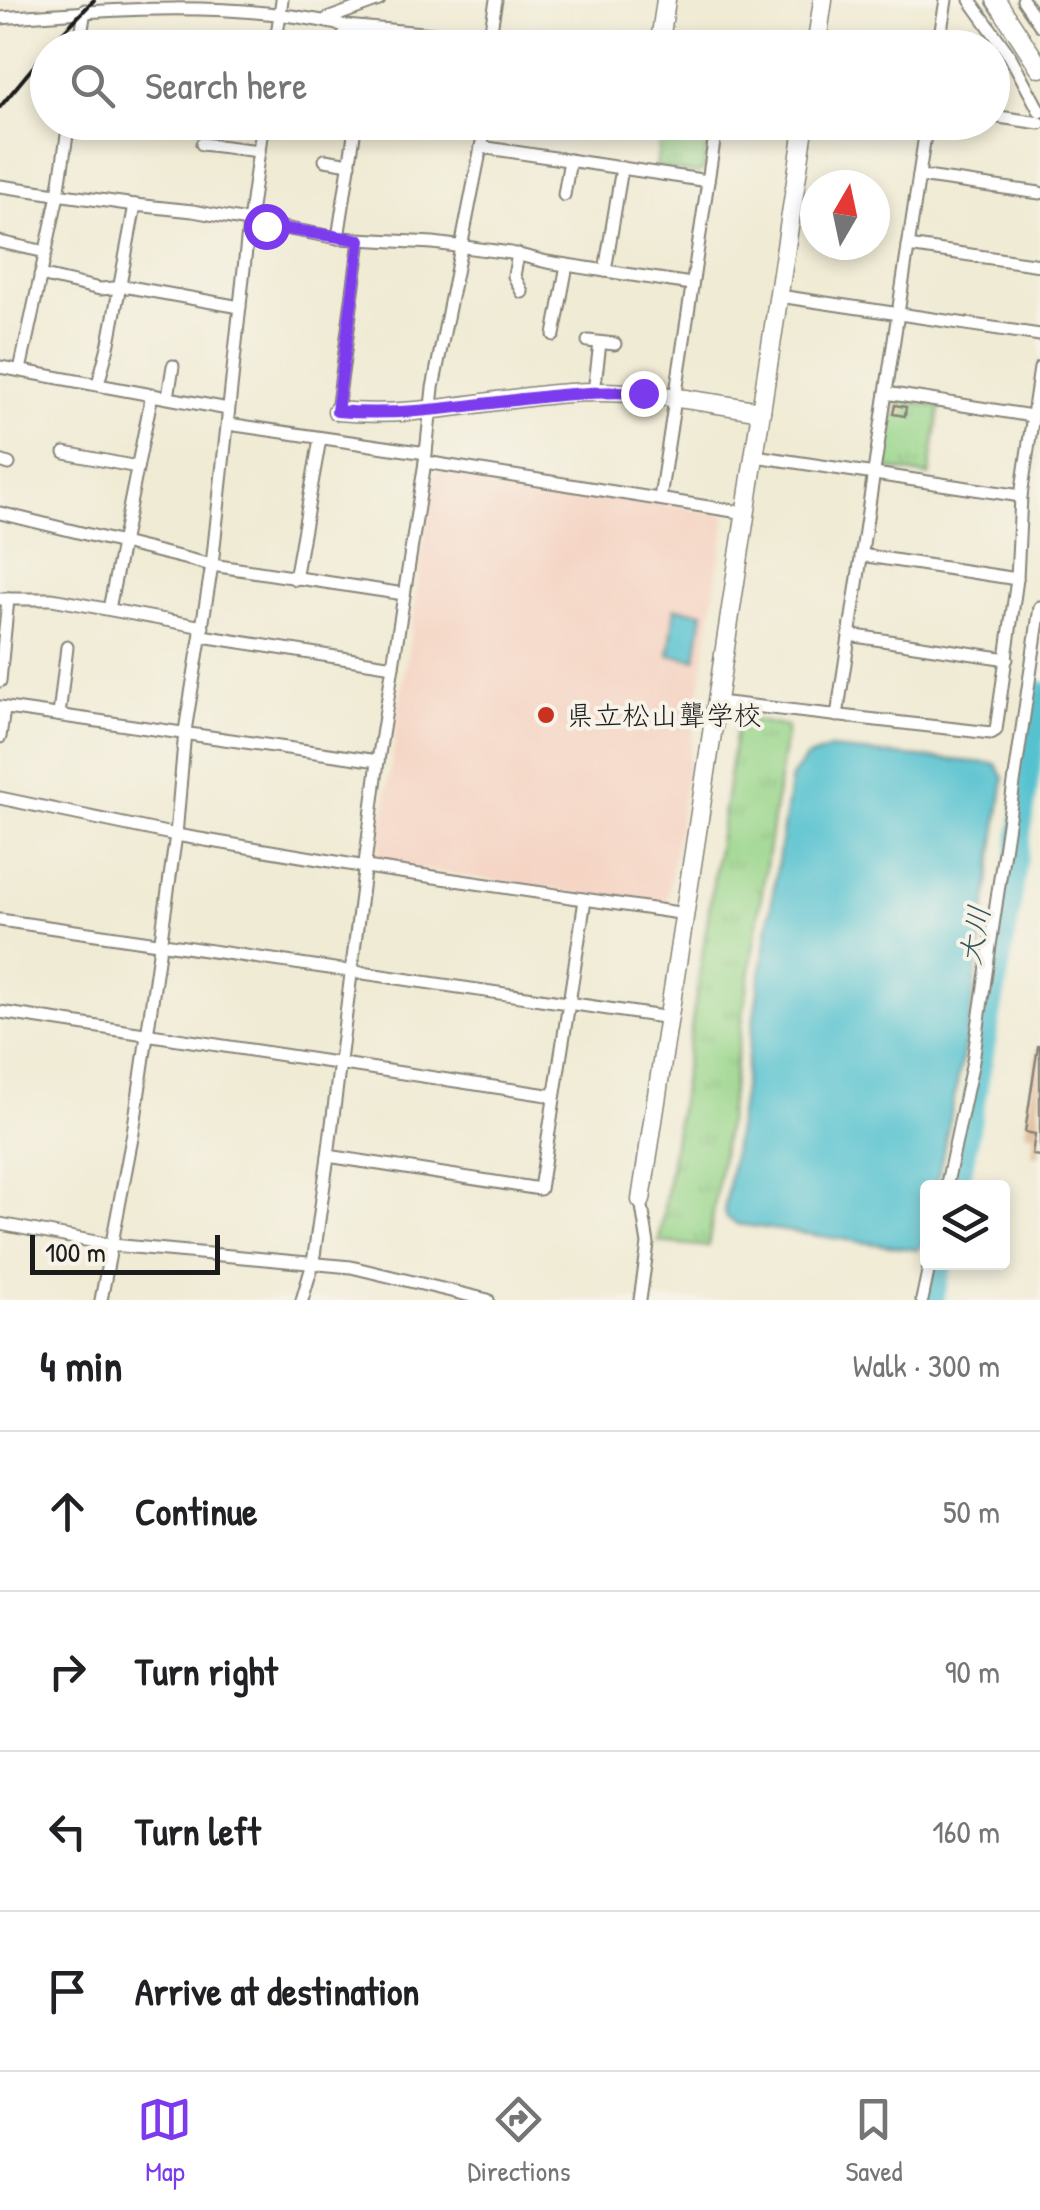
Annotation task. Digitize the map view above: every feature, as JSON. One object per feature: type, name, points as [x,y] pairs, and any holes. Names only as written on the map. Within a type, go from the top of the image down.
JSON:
[{"type":"street","points":[[61,14],[66,0]]},
{"type":"street","points":[[327,19],[379,0]]},
{"type":"street","points":[[495,30],[496,0]]},
{"type":"street","points":[[662,30],[666,0]]},
{"type":"street","points":[[819,30],[823,0]]},
{"type":"street","points":[[941,30],[946,0]]},
{"type":"street","points":[[970,0],[991,30]]},
{"type":"street","points":[[996,0],[1040,68]]},
{"type":"street","points":[[1023,0],[1040,25]]},
{"type":"street","points":[[0,18],[217,2],[281,5],[346,26],[402,30]]},
{"type":"street","points":[[277,30],[281,5]]},
{"type":"street","points":[[82,30],[85,10]]},
{"type":"street","points":[[345,30],[346,26]]},
{"type":"street","points":[[1010,56],[1040,112]]},
{"type":"street","points":[[1010,119],[1040,123]]},
{"type":"street","points":[[20,370],[66,140]]},
{"type":"street","points":[[101,1300],[133,1134],[176,835],[185,731],[212,566],[261,140]]},
{"type":"street","points":[[338,238],[353,140]]},
{"type":"street","points":[[302,1300],[312,1263],[328,1156],[378,760],[431,409],[482,140]]},
{"type":"street","points":[[660,498],[714,140]]},
{"type":"street","points":[[640,1300],[648,1244],[641,1200],[802,140]]},
{"type":"street","points":[[837,716],[924,140]]},
{"type":"street","points":[[202,144],[259,151]]},
{"type":"street","points":[[480,146],[708,181]]},
{"type":"street","points":[[325,160],[350,164]]},
{"type":"street","points":[[564,196],[570,160]]},
{"type":"street","points":[[605,271],[622,168]]},
{"type":"street","points":[[919,176],[1040,193]]},
{"type":"street","points":[[0,186],[193,211],[338,238],[518,254],[567,266],[691,284]]},
{"type":"street","points":[[98,384],[135,205]]},
{"type":"street","points":[[360,240],[337,411],[431,409],[594,392],[676,397],[762,411]]},
{"type":"street","points":[[0,242],[46,252]]},
{"type":"street","points":[[908,246],[1040,265]]},
{"type":"street","points":[[518,254],[514,276],[522,292]]},
{"type":"street","points":[[554,335],[567,266]]},
{"type":"street","points":[[40,275],[100,289],[120,287],[240,308]]},
{"type":"street","points":[[780,296],[1040,334]]},
{"type":"street","points":[[594,392],[594,342],[614,344]]},
{"type":"street","points":[[168,397],[173,366]]},
{"type":"street","points":[[0,367],[228,409]]},
{"type":"street","points":[[718,702],[991,733],[996,730],[1017,579],[1021,496],[1040,368]]},
{"type":"street","points":[[886,393],[1032,416]]},
{"type":"street","points":[[108,609],[152,394]]},
{"type":"street","points":[[228,424],[746,513]]},
{"type":"street","points":[[295,579],[320,439]]},
{"type":"street","points":[[65,453],[137,467]]},
{"type":"street","points":[[754,456],[1021,496]]},
{"type":"street","points":[[0,514],[212,566],[404,594]]},
{"type":"street","points":[[861,555],[1017,579]]},
{"type":"street","points":[[0,681],[4,599],[52,599],[203,632],[393,666]]},
{"type":"street","points":[[948,1180],[973,1061],[1040,607]]},
{"type":"street","points":[[849,636],[1007,659]]},
{"type":"street","points":[[59,715],[66,647]]},
{"type":"street","points":[[0,737],[2,708],[378,760]]},
{"type":"street","points":[[0,798],[176,835],[366,868],[686,914]]},
{"type":"street","points":[[328,1156],[540,1189],[585,900]]},
{"type":"street","points":[[0,920],[670,1018]]},
{"type":"street","points":[[0,1012],[554,1096]]},
{"type":"street","points":[[0,1224],[112,1244],[382,1272],[488,1300]]},
{"type":"street","points":[[922,1300],[928,1270]]},
{"type":"shaded area","name":"県立松山聾学校","points":[[439,470],[722,513],[726,518],[667,902],[662,906],[377,860],[434,473]]},
{"type":"green space","points":[[660,140],[708,140],[704,169],[698,174],[656,167]]},
{"type":"green space","points":[[898,400],[940,407],[929,476],[885,468],[881,462],[889,406]]},
{"type":"green space","points":[[738,717],[787,727],[708,1247],[659,1242]]},
{"type":"water","points":[[675,608],[703,612],[696,659],[669,655]]},
{"type":"water","points":[[830,749],[996,764],[1004,778],[969,1025],[937,1180],[920,1180],[917,1250],[737,1224],[726,1218],[724,1212],[791,777],[806,758]]},
{"type":"building","points":[[895,405],[906,407],[905,416],[893,414]]},
{"type":"building","points":[[1038,1046],[1040,1156],[1032,1155],[1035,1134],[1025,1132]]},
{"type":"waterway","name":"大川","points":[[959,1180],[1009,914],[1040,692]]},
{"type":"waterway","name":"大川","points":[[933,1300],[940,1270]]},
{"type":"railway","points":[[65,30],[94,0]]},
{"type":"railway","points":[[0,107],[30,71]]},
{"type":"place","name":"県立松山聾学校","points":[[546,715]]},
{"type":"route","points":[[266,226],[360,240],[337,411],[431,409],[566,393],[643,393]]}]
